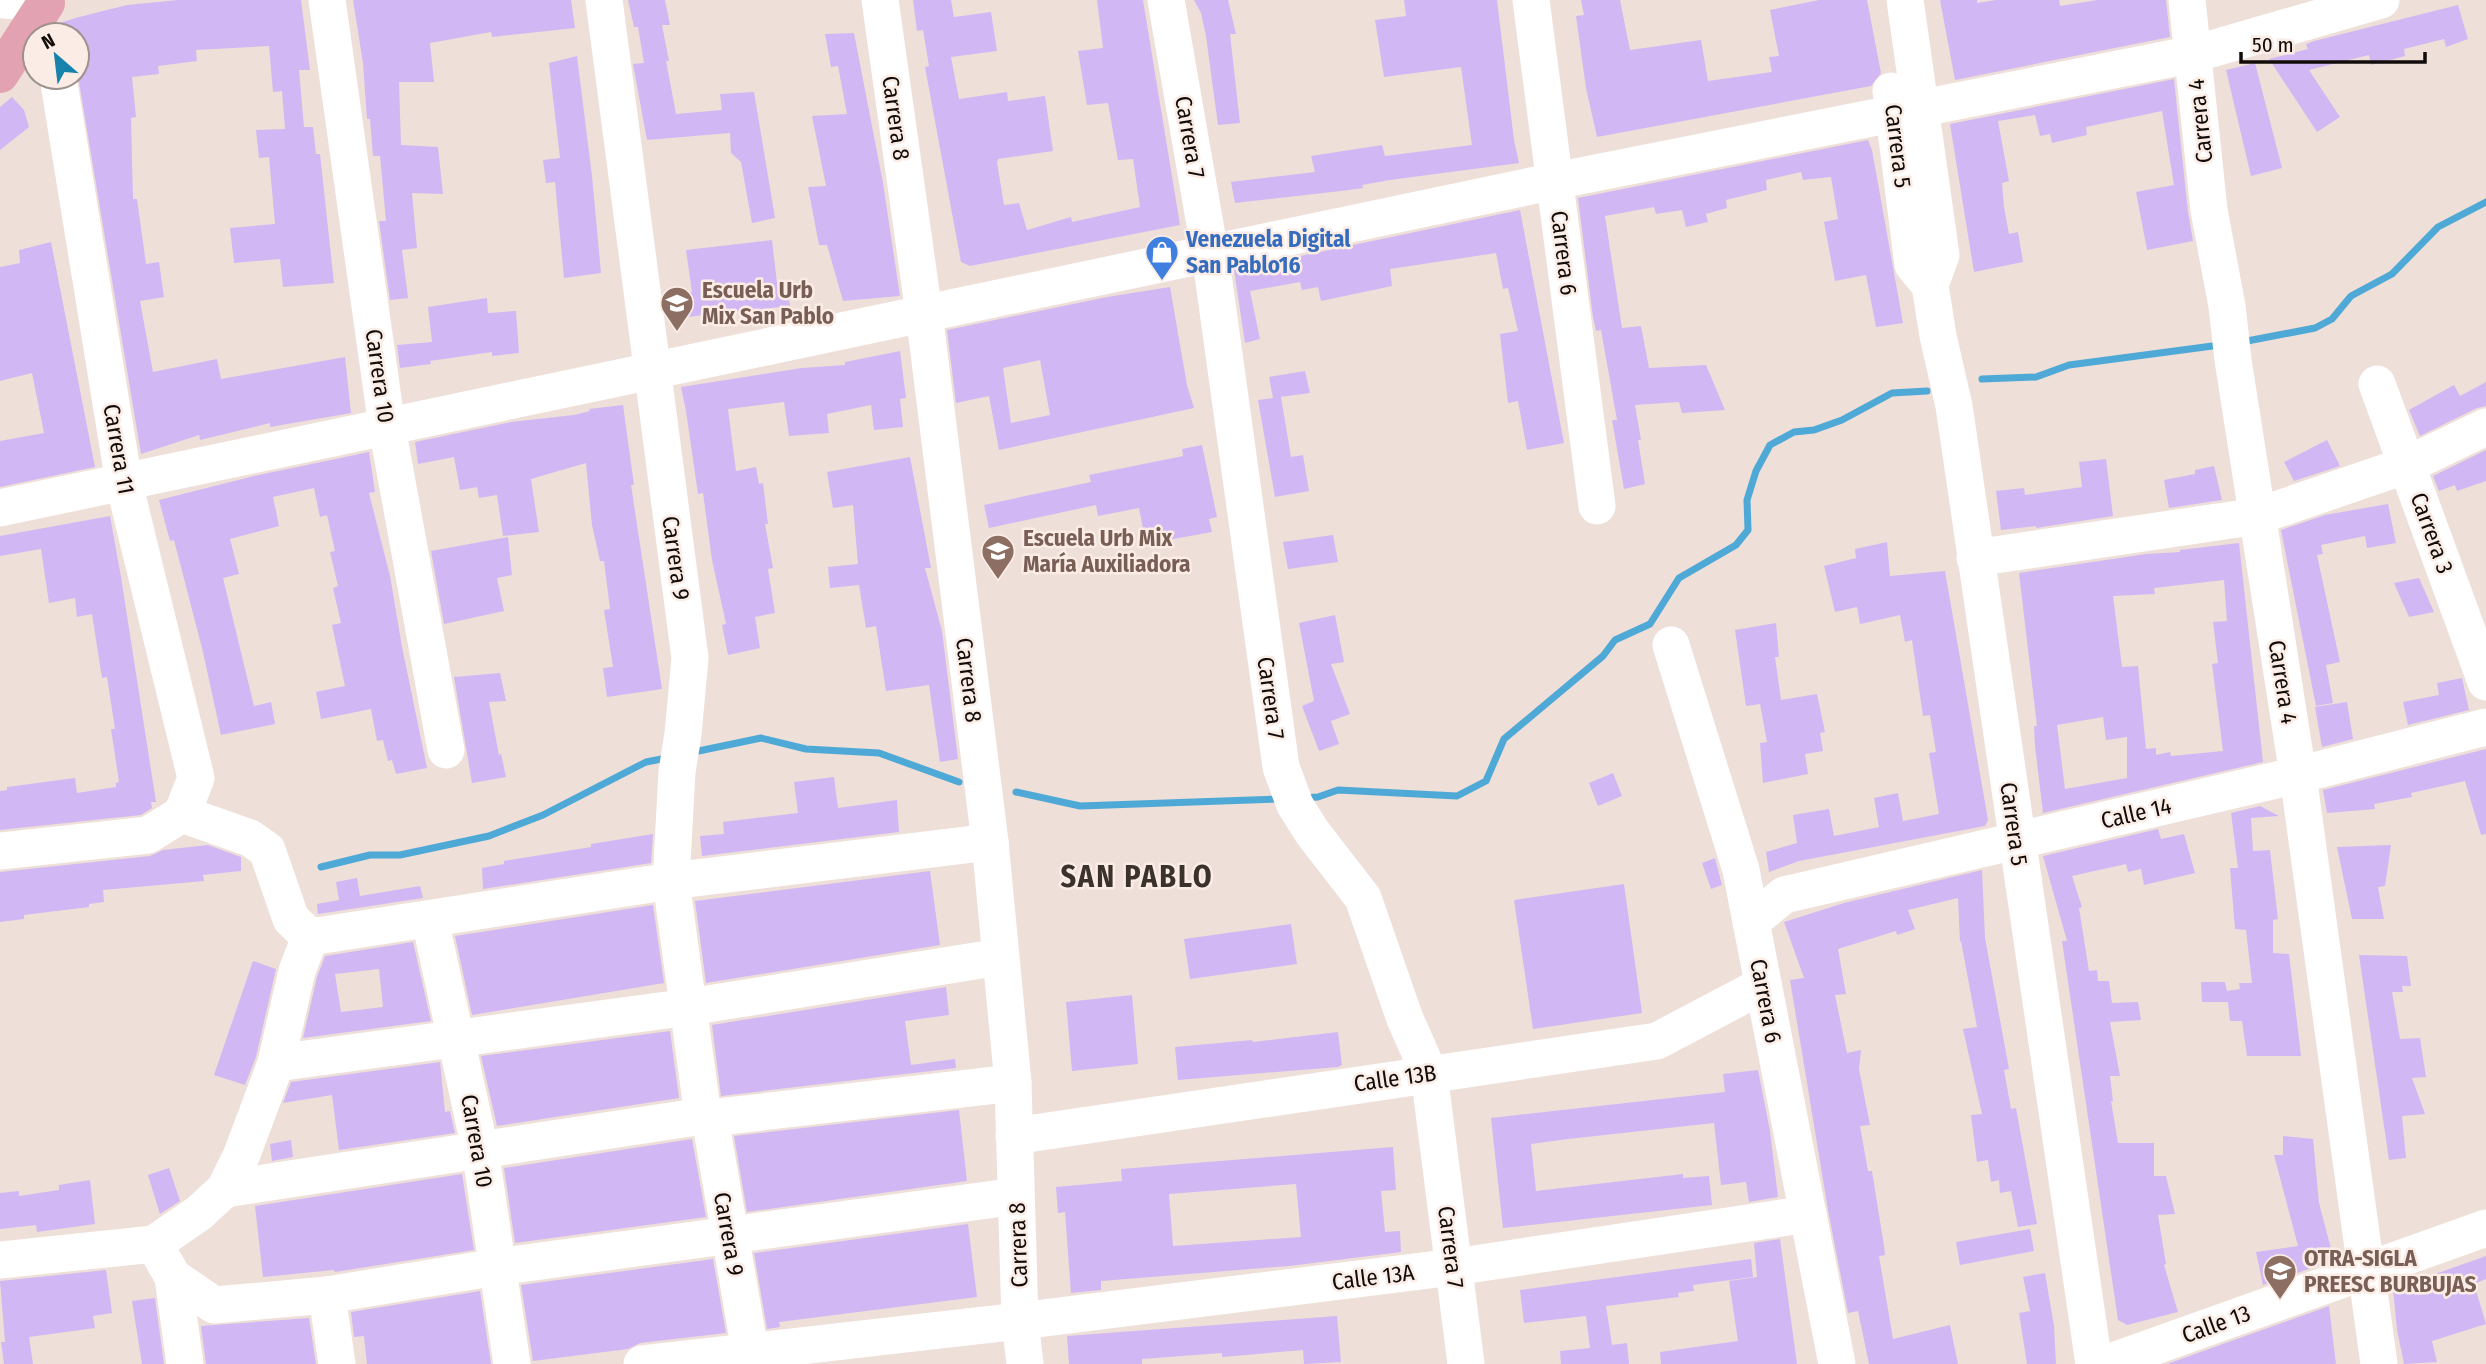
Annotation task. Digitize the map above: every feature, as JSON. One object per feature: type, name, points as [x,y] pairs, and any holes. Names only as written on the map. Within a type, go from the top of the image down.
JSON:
[{"type":"main road","points":[[0,37],[51,9]]},
{"type":"main road","points":[[0,74],[51,9]]},
{"type":"street","points":[[5,0],[51,9]]},
{"type":"street","name":"Carrera 10","points":[[327,0],[387,427],[446,750]]},
{"type":"street","name":"Carrera 9","points":[[604,0],[690,659],[677,772],[671,881],[706,1117],[750,1351]]},
{"type":"street","name":"Carrera 8","points":[[880,0],[990,842],[1013,1083],[1020,1321],[1025,1364]]},
{"type":"street","name":"Carrera 7","points":[[1166,0],[1210,253],[1281,767],[1295,805],[1312,832],[1363,898],[1405,1019],[1430,1073],[1466,1364]]},
{"type":"street","name":"Carrera 6","points":[[1531,0],[1597,506]]},
{"type":"street","name":"Carrera 5","points":[[1881,0],[1941,255],[1930,285],[1938,337],[1954,406],[2094,1364]]},
{"type":"street","name":"Carrera 5","points":[[1905,0],[1906,111]]},
{"type":"street","name":"Carrera 4","points":[[2187,0],[2209,210],[2228,306],[2233,360],[2298,775],[2379,1364]]},
{"type":"street","points":[[0,508],[1555,181],[2193,54],[2381,0]]},
{"type":"street","name":"Carrera 11","points":[[60,91],[124,483],[196,778],[182,814]]},
{"type":"street","name":"Carrera 3","points":[[2377,384],[2486,682]]},
{"type":"street","points":[[1975,558],[2258,516],[2407,465],[2486,427]]},
{"type":"street","name":"Carrera 6","points":[[1671,645],[1741,870],[1837,1364]]},
{"type":"street","name":"Calle 14","points":[[1751,922],[1784,895],[2298,775],[2486,727]]},
{"type":"street","points":[[0,851],[148,835],[182,814],[250,838],[267,850],[291,919],[310,937]]},
{"type":"street","points":[[310,937],[671,881],[990,842]]},
{"type":"street","points":[[1741,870],[1784,895]]},
{"type":"street","name":"Carrera 10","points":[[430,919],[480,1149],[512,1364]]},
{"type":"street","points":[[0,1260],[154,1244],[199,1213],[225,1189],[242,1154],[276,1063],[297,971],[310,937]]},
{"type":"street","points":[[276,1063],[689,1007],[1000,957]]},
{"type":"street","name":"Calle 13B","points":[[1014,1136],[1657,1041],[1763,985]]},
{"type":"street","points":[[225,1189],[706,1117],[1013,1083]]},
{"type":"street","points":[[173,1277],[214,1305],[327,1295],[497,1267],[1016,1196]]},
{"type":"street","name":"Calle 13A","points":[[642,1364],[1020,1321],[1454,1266],[1808,1214]]},
{"type":"street","name":"Calle 13","points":[[2105,1364],[2486,1228]]},
{"type":"street","points":[[154,1244],[173,1277],[186,1364]]},
{"type":"street","points":[[327,1295],[337,1364]]},
{"type":"building","points":[[178,0],[301,0],[310,70],[299,70],[304,127],[313,127],[316,154],[320,154],[334,283],[283,287],[280,259],[234,263],[230,228],[275,224],[269,157],[259,158],[256,130],[285,129],[282,91],[273,92],[269,46],[196,50],[197,61],[158,66],[159,74],[132,77],[136,117],[131,118],[133,199],[137,199],[146,264],[159,262],[164,297],[140,301],[153,372],[217,359],[221,379],[345,357],[351,413],[270,427],[270,423],[200,440],[199,435],[141,454],[80,91],[91,91],[91,21],[66,21],[127,5]]},
{"type":"building","points":[[353,0],[571,0],[575,28],[492,37],[491,32],[430,43],[434,82],[399,82],[401,145],[438,147],[443,194],[412,193],[417,248],[402,250],[408,298],[390,300],[379,221],[386,221],[380,156],[373,156]]},
{"type":"building","points":[[628,0],[665,0],[670,25],[662,25],[676,114],[722,110],[720,94],[754,92],[775,218],[752,223],[741,162],[731,153],[730,133],[647,140],[633,64],[644,63],[638,27],[634,27]]},
{"type":"building","points":[[913,0],[951,0],[954,17],[991,12],[997,51],[951,57],[959,99],[1007,92],[1008,101],[1045,96],[1053,151],[998,159],[997,162],[1004,205],[1019,203],[1027,230],[1071,217],[1072,222],[1140,207],[1133,159],[1118,160],[1108,103],[1087,105],[1078,51],[1103,48],[1097,0],[1143,0],[1180,225],[970,266],[961,262],[925,67],[929,66],[923,30],[917,31]]},
{"type":"building","points":[[1194,0],[1228,0],[1236,34],[1230,34],[1240,123],[1218,125],[1206,36],[1201,13]]},
{"type":"building","points":[[1404,0],[1497,0],[1519,163],[1390,180],[1362,185],[1363,188],[1235,203],[1231,182],[1315,172],[1311,156],[1382,145],[1385,156],[1472,145],[1461,67],[1384,77],[1375,20],[1406,16]]},
{"type":"building","points":[[1581,0],[1620,0],[1630,50],[1701,40],[1708,81],[1772,72],[1769,57],[1779,56],[1770,10],[1819,0],[1867,0],[1881,73],[1871,86],[1597,137],[1586,88],[1576,16],[1584,15]]},
{"type":"building","points":[[1940,0],[1977,0],[1977,3],[1996,0],[2059,0],[2060,6],[2098,0],[2166,0],[2170,37],[1955,80]]},
{"type":"building","points":[[2458,5],[2468,39],[2446,47],[2444,39],[2404,49],[2405,56],[2371,65],[2369,55],[2309,70],[2340,117],[2317,132],[2269,59],[2308,49],[2306,44],[2314,41]]},
{"type":"building","points":[[854,33],[883,183],[900,296],[843,301],[827,245],[819,245],[808,187],[826,186],[812,116],[847,114],[838,66],[831,67],[825,34]]},
{"type":"building","points":[[577,56],[601,273],[564,278],[555,182],[546,183],[543,160],[560,158],[549,63]]},
{"type":"building","points":[[2255,63],[2282,168],[2251,176],[2226,70]]},
{"type":"building","points":[[2174,79],[2193,241],[2147,250],[2136,192],[2174,185],[2162,111],[2086,127],[2087,135],[2052,143],[2050,134],[2040,136],[2035,115],[1998,121],[2009,181],[2002,183],[2004,207],[2009,234],[2018,232],[2023,262],[1974,272],[1950,124]]},
{"type":"building","points":[[12,97],[24,110],[29,127],[0,150],[0,107]]},
{"type":"building","points":[[1868,140],[1903,323],[1876,327],[1866,275],[1835,281],[1824,222],[1838,219],[1831,177],[1803,180],[1801,172],[1766,180],[1767,190],[1726,200],[1727,208],[1706,214],[1708,222],[1686,227],[1682,210],[1656,214],[1654,207],[1605,216],[1622,328],[1641,326],[1649,368],[1706,365],[1725,410],[1682,413],[1679,402],[1635,405],[1645,484],[1624,489],[1612,420],[1617,420],[1601,330],[1596,331],[1593,317],[1578,198]]},
{"type":"building","points":[[1520,210],[1564,443],[1527,450],[1518,401],[1508,403],[1500,334],[1518,331],[1508,288],[1503,289],[1496,253],[1390,269],[1392,286],[1321,301],[1318,287],[1302,290],[1300,282],[1250,291],[1260,339],[1245,343],[1234,270]]},
{"type":"building","points":[[772,240],[777,283],[786,282],[790,306],[686,317],[682,293],[692,292],[686,250]]},
{"type":"building","points":[[51,242],[95,467],[0,487],[0,441],[44,433],[32,373],[0,381],[0,267],[20,263],[19,250]]},
{"type":"building","points":[[1170,287],[1187,385],[1194,408],[999,450],[989,396],[956,403],[947,330],[1107,297]],"holes":[[[1040,360],[1050,415],[1011,423],[1003,368]]]},
{"type":"building","points":[[487,298],[488,313],[516,311],[519,353],[492,356],[492,352],[400,368],[397,345],[432,342],[428,307]]},
{"type":"building","points":[[900,351],[906,398],[900,399],[903,427],[874,430],[871,405],[827,414],[829,433],[789,436],[784,402],[728,409],[736,471],[756,467],[759,484],[763,483],[768,524],[765,524],[773,568],[768,569],[775,613],[755,617],[760,648],[728,655],[722,625],[726,624],[712,560],[703,493],[698,494],[681,387],[802,368],[845,365],[845,362]]},
{"type":"building","points":[[1305,371],[1310,393],[1273,398],[1269,377]]},
{"type":"building","points":[[2486,382],[2486,406],[2420,436],[2409,410],[2454,385],[2460,396]]},
{"type":"building","points":[[1281,397],[1291,457],[1303,455],[1309,491],[1275,497],[1258,400]]},
{"type":"building","points":[[623,405],[634,485],[631,485],[662,689],[607,697],[603,668],[613,667],[604,610],[610,609],[604,561],[600,561],[592,525],[586,463],[531,479],[539,532],[503,536],[497,495],[479,498],[477,487],[460,490],[454,457],[418,464],[415,442],[511,422],[574,415],[590,411],[589,409]]},
{"type":"building","points":[[2327,440],[2340,466],[2294,481],[2284,462]]},
{"type":"building","points":[[1202,445],[1217,517],[1209,519],[1212,532],[1146,544],[1139,508],[1098,516],[1096,505],[989,528],[984,505],[1091,482],[1089,475],[1183,456],[1182,449]]},
{"type":"building","points":[[2486,450],[2486,481],[2457,491],[2455,485],[2439,491],[2433,476]]},
{"type":"building","points":[[369,452],[375,492],[369,493],[390,576],[427,768],[396,774],[392,760],[388,761],[383,740],[377,741],[371,709],[321,719],[316,692],[345,686],[332,625],[341,623],[333,588],[338,586],[330,552],[335,551],[327,515],[320,517],[314,488],[273,497],[279,526],[230,539],[239,574],[223,578],[254,706],[271,702],[275,724],[221,735],[174,540],[170,541],[159,500],[254,476]]},
{"type":"building","points":[[910,457],[931,568],[925,568],[942,631],[958,759],[940,762],[929,685],[886,691],[876,626],[866,628],[859,585],[830,588],[828,567],[858,564],[853,505],[833,508],[827,472]]},
{"type":"building","points":[[2106,459],[2113,516],[2036,528],[2001,530],[1996,491],[2024,488],[2025,495],[2082,487],[2079,462]]},
{"type":"building","points":[[2214,466],[2222,500],[2169,508],[2164,480],[2195,474],[2195,470]]},
{"type":"building","points":[[2388,504],[2396,543],[2367,548],[2365,536],[2321,545],[2323,554],[2317,555],[2340,662],[2326,665],[2333,703],[2316,706],[2281,530],[2325,515]]},
{"type":"building","points":[[110,516],[156,802],[151,802],[152,808],[141,815],[0,830],[0,791],[7,790],[7,787],[75,778],[77,793],[116,787],[119,782],[107,677],[102,678],[92,614],[77,617],[75,598],[49,603],[41,549],[0,556],[0,536]]},
{"type":"building","points":[[1333,535],[1338,562],[1288,569],[1283,542]]},
{"type":"building","points":[[508,537],[512,575],[497,578],[504,611],[444,624],[431,551]]},
{"type":"building","points":[[1887,542],[1890,576],[1945,571],[1988,820],[1985,826],[1799,861],[1769,872],[1766,852],[1797,843],[1793,815],[1829,809],[1834,836],[1879,827],[1874,798],[1898,793],[1903,821],[1939,814],[1929,753],[1936,752],[1930,715],[1923,716],[1912,640],[1905,642],[1900,615],[1860,624],[1857,607],[1835,612],[1824,566],[1856,558],[1855,549]]},
{"type":"building","points":[[2239,543],[2263,762],[2043,813],[2035,746],[2034,726],[2037,726],[2019,573]],"holes":[[[2224,580],[2227,621],[2213,622],[2218,663],[2212,664],[2223,751],[2171,756],[2170,752],[2156,755],[2156,748],[2146,749],[2138,666],[2122,667],[2113,596],[2155,594],[2154,588]],[[2103,717],[2106,740],[2127,737],[2127,778],[2065,789],[2057,725]]]},
{"type":"building","points":[[2419,578],[2434,612],[2409,617],[2394,583]]},
{"type":"building","points":[[1335,615],[1344,662],[1331,664],[1350,714],[1331,721],[1339,744],[1319,751],[1302,706],[1314,701],[1299,623]]},
{"type":"building","points":[[1776,623],[1779,657],[1775,657],[1781,700],[1817,694],[1825,732],[1820,733],[1823,751],[1805,754],[1808,774],[1763,783],[1760,743],[1767,742],[1760,704],[1746,706],[1735,630]]},
{"type":"building","points":[[500,673],[506,701],[489,702],[506,777],[472,783],[454,677]]},
{"type":"building","points":[[2462,678],[2469,710],[2408,725],[2403,702],[2439,695],[2437,683]]},
{"type":"building","points":[[2347,702],[2353,739],[2322,747],[2315,707]]},
{"type":"building","points":[[2486,749],[2486,834],[2481,835],[2465,781],[2411,793],[2412,797],[2374,804],[2375,809],[2327,813],[2323,790]]},
{"type":"building","points":[[1613,773],[1622,796],[1598,806],[1589,783]]},
{"type":"building","points":[[834,777],[838,808],[897,800],[899,832],[702,856],[700,836],[724,834],[723,822],[798,813],[794,782]]},
{"type":"building","points":[[2260,806],[2279,816],[2251,818],[2253,851],[2270,850],[2278,919],[2273,920],[2273,953],[2289,954],[2301,1056],[2247,1056],[2242,1021],[2230,1021],[2228,1002],[2202,1002],[2201,982],[2225,982],[2227,991],[2240,989],[2239,983],[2252,983],[2246,930],[2235,929],[2230,868],[2238,868],[2231,813]]},
{"type":"building","points":[[2158,829],[2161,839],[2184,834],[2195,873],[2144,885],[2141,869],[2128,872],[2126,864],[2072,876],[2082,907],[2079,908],[2089,971],[2097,970],[2098,981],[2109,981],[2112,1003],[2138,1002],[2141,1020],[2110,1022],[2120,1076],[2110,1076],[2118,1143],[2154,1143],[2154,1176],[2166,1176],[2175,1214],[2158,1215],[2166,1264],[2164,1265],[2178,1312],[2127,1325],[2118,1320],[2062,941],[2067,941],[2043,856]]},
{"type":"building","points":[[653,834],[651,863],[483,889],[482,868],[504,864],[504,861]]},
{"type":"building","points":[[208,845],[241,857],[241,871],[203,875],[204,881],[103,890],[104,902],[89,904],[89,907],[24,915],[24,919],[0,922],[0,872],[150,856],[163,850]]},
{"type":"building","points":[[2391,845],[2385,886],[2378,887],[2384,919],[2352,919],[2337,847]]},
{"type":"building","points":[[1715,858],[1722,885],[1711,889],[1702,863]]},
{"type":"building","points":[[1982,870],[1985,938],[2009,1069],[2004,1070],[2011,1109],[2016,1108],[2037,1224],[2018,1227],[2011,1191],[2000,1193],[1999,1180],[1991,1182],[1988,1160],[1977,1162],[1971,1115],[1982,1114],[1963,1029],[1977,1027],[1960,942],[1958,898],[1908,910],[1915,929],[1897,935],[1896,931],[1838,949],[1846,994],[1835,995],[1847,1053],[1861,1050],[1859,1069],[1870,1125],[1860,1126],[1868,1171],[1872,1171],[1884,1246],[1885,1255],[1879,1256],[1893,1339],[1950,1325],[1958,1364],[1869,1364],[1858,1311],[1848,1313],[1828,1210],[1790,980],[1804,978],[1784,922],[1844,903]]},
{"type":"building","points":[[930,871],[940,945],[706,983],[695,901]]},
{"type":"building","points":[[357,878],[360,896],[420,886],[423,898],[318,914],[317,904],[339,900],[336,882]]},
{"type":"building","points":[[1624,884],[1642,1013],[1533,1029],[1514,900]]},
{"type":"building","points":[[653,905],[664,983],[472,1015],[455,936]]},
{"type":"building","points":[[1291,924],[1297,964],[1190,979],[1184,939]]},
{"type":"building","points":[[413,942],[431,1021],[303,1038],[317,977],[325,956]],"holes":[[[379,969],[383,1007],[341,1012],[335,974]]]},
{"type":"building","points":[[2359,955],[2407,956],[2411,986],[2402,986],[2403,992],[2392,992],[2400,1039],[2420,1038],[2426,1077],[2412,1078],[2425,1114],[2402,1116],[2406,1158],[2389,1160]]},
{"type":"building","points":[[253,961],[276,969],[256,1057],[245,1085],[214,1075]]},
{"type":"building","points":[[946,987],[949,1015],[905,1021],[911,1065],[955,1059],[956,1068],[721,1096],[712,1025]]},
{"type":"building","points":[[1132,995],[1138,1064],[1072,1071],[1066,1002]]},
{"type":"building","points":[[670,1031],[679,1098],[497,1126],[481,1056]]},
{"type":"building","points":[[1338,1032],[1342,1065],[1338,1067],[1178,1080],[1175,1047],[1253,1042]]},
{"type":"building","points":[[440,1062],[445,1112],[450,1111],[455,1133],[339,1150],[332,1095],[283,1103],[291,1082]]},
{"type":"building","points":[[1758,1070],[1770,1131],[1778,1197],[1749,1202],[1746,1182],[1721,1185],[1714,1123],[1568,1139],[1531,1144],[1536,1191],[1683,1174],[1683,1178],[1709,1176],[1712,1205],[1503,1228],[1491,1118],[1725,1092],[1723,1074]]},
{"type":"building","points":[[959,1110],[967,1181],[747,1212],[734,1136]]},
{"type":"building","points":[[2283,1136],[2313,1139],[2319,1203],[2334,1260],[2263,1285],[2256,1252],[2298,1246],[2274,1155],[2283,1155]]},
{"type":"building","points":[[692,1139],[706,1217],[515,1243],[504,1168]]},
{"type":"building","points":[[291,1140],[293,1157],[272,1161],[270,1144]]},
{"type":"building","points":[[1393,1147],[1396,1190],[1381,1191],[1385,1232],[1400,1231],[1401,1252],[1289,1266],[1101,1281],[1101,1290],[1071,1293],[1065,1212],[1058,1213],[1056,1187],[1122,1181],[1121,1169]],"holes":[[[1296,1184],[1301,1237],[1173,1246],[1169,1194]]]},
{"type":"building","points":[[169,1168],[180,1201],[160,1214],[148,1175]]},
{"type":"building","points":[[462,1174],[474,1250],[335,1272],[263,1277],[255,1206]]},
{"type":"building","points":[[90,1180],[95,1224],[37,1232],[36,1225],[0,1229],[0,1193],[19,1191],[19,1196],[59,1190],[59,1185]]},
{"type":"building","points":[[968,1224],[977,1297],[779,1322],[780,1327],[767,1329],[754,1253]]},
{"type":"building","points":[[2030,1229],[2034,1251],[1960,1265],[1956,1242]]},
{"type":"building","points":[[1780,1239],[1797,1364],[1661,1364],[1660,1352],[1738,1341],[1729,1281],[1757,1277],[1754,1243]]},
{"type":"building","points":[[2486,1256],[2486,1279],[2474,1284],[2486,1324],[2432,1341],[2437,1362],[2404,1364],[2393,1289]]},
{"type":"building","points":[[713,1259],[726,1333],[640,1343],[628,1349],[533,1361],[521,1285]]},
{"type":"building","points":[[1751,1259],[1753,1277],[1693,1285],[1694,1291],[1678,1293],[1679,1297],[1606,1306],[1612,1345],[1627,1343],[1629,1364],[1561,1364],[1560,1351],[1590,1348],[1586,1316],[1524,1323],[1520,1290]]},
{"type":"building","points":[[106,1270],[112,1313],[93,1316],[95,1328],[29,1337],[33,1364],[4,1364],[0,1281]]},
{"type":"building","points":[[2045,1273],[2054,1326],[2056,1364],[2027,1364],[2019,1313],[2030,1311],[2023,1277]]},
{"type":"building","points":[[480,1291],[491,1364],[367,1364],[364,1336],[354,1337],[351,1312]]},
{"type":"building","points":[[155,1298],[164,1364],[142,1364],[132,1301]]},
{"type":"building","points":[[2329,1306],[2336,1364],[2167,1364]]},
{"type":"building","points":[[1337,1316],[1341,1362],[1304,1364],[1303,1350],[1222,1357],[1222,1353],[1142,1359],[1142,1364],[1069,1364],[1067,1336]]},
{"type":"building","points":[[309,1318],[316,1364],[206,1364],[201,1326]]},
{"type":"waterway","points":[[2242,342],[2315,328],[2332,319],[2351,296],[2392,274],[2438,227],[2486,202]]},
{"type":"waterway","points":[[1982,379],[2036,377],[2069,365],[2220,345]]},
{"type":"waterway","points":[[1302,798],[1318,797],[1338,790],[1457,796],[1486,781],[1504,739],[1603,656],[1615,640],[1650,624],[1679,578],[1736,545],[1748,530],[1747,500],[1756,471],[1770,445],[1794,432],[1814,430],[1842,420],[1892,393],[1927,391]]},
{"type":"waterway","points":[[689,753],[761,738],[806,749],[879,753],[959,782]]},
{"type":"waterway","points":[[321,867],[370,855],[400,855],[489,836],[543,815],[646,762],[667,758]]},
{"type":"waterway","points":[[1016,792],[1080,806],[1280,799]]},
{"type":"place","name":"Venezuela Digital San Pablo16","points":[[1162,282]]},
{"type":"place","name":"Escuela Urb Mix San Pablo","points":[[677,333]]},
{"type":"place","name":"Escuela Urb Mix María Auxiliadora","points":[[998,581]]},
{"type":"place","name":"OTRA-SIGLA PREESC BURBUJAS","points":[[2280,1301]]},
{"type":"district","name":"SAN PABLO","points":[[1137,877]]}]
